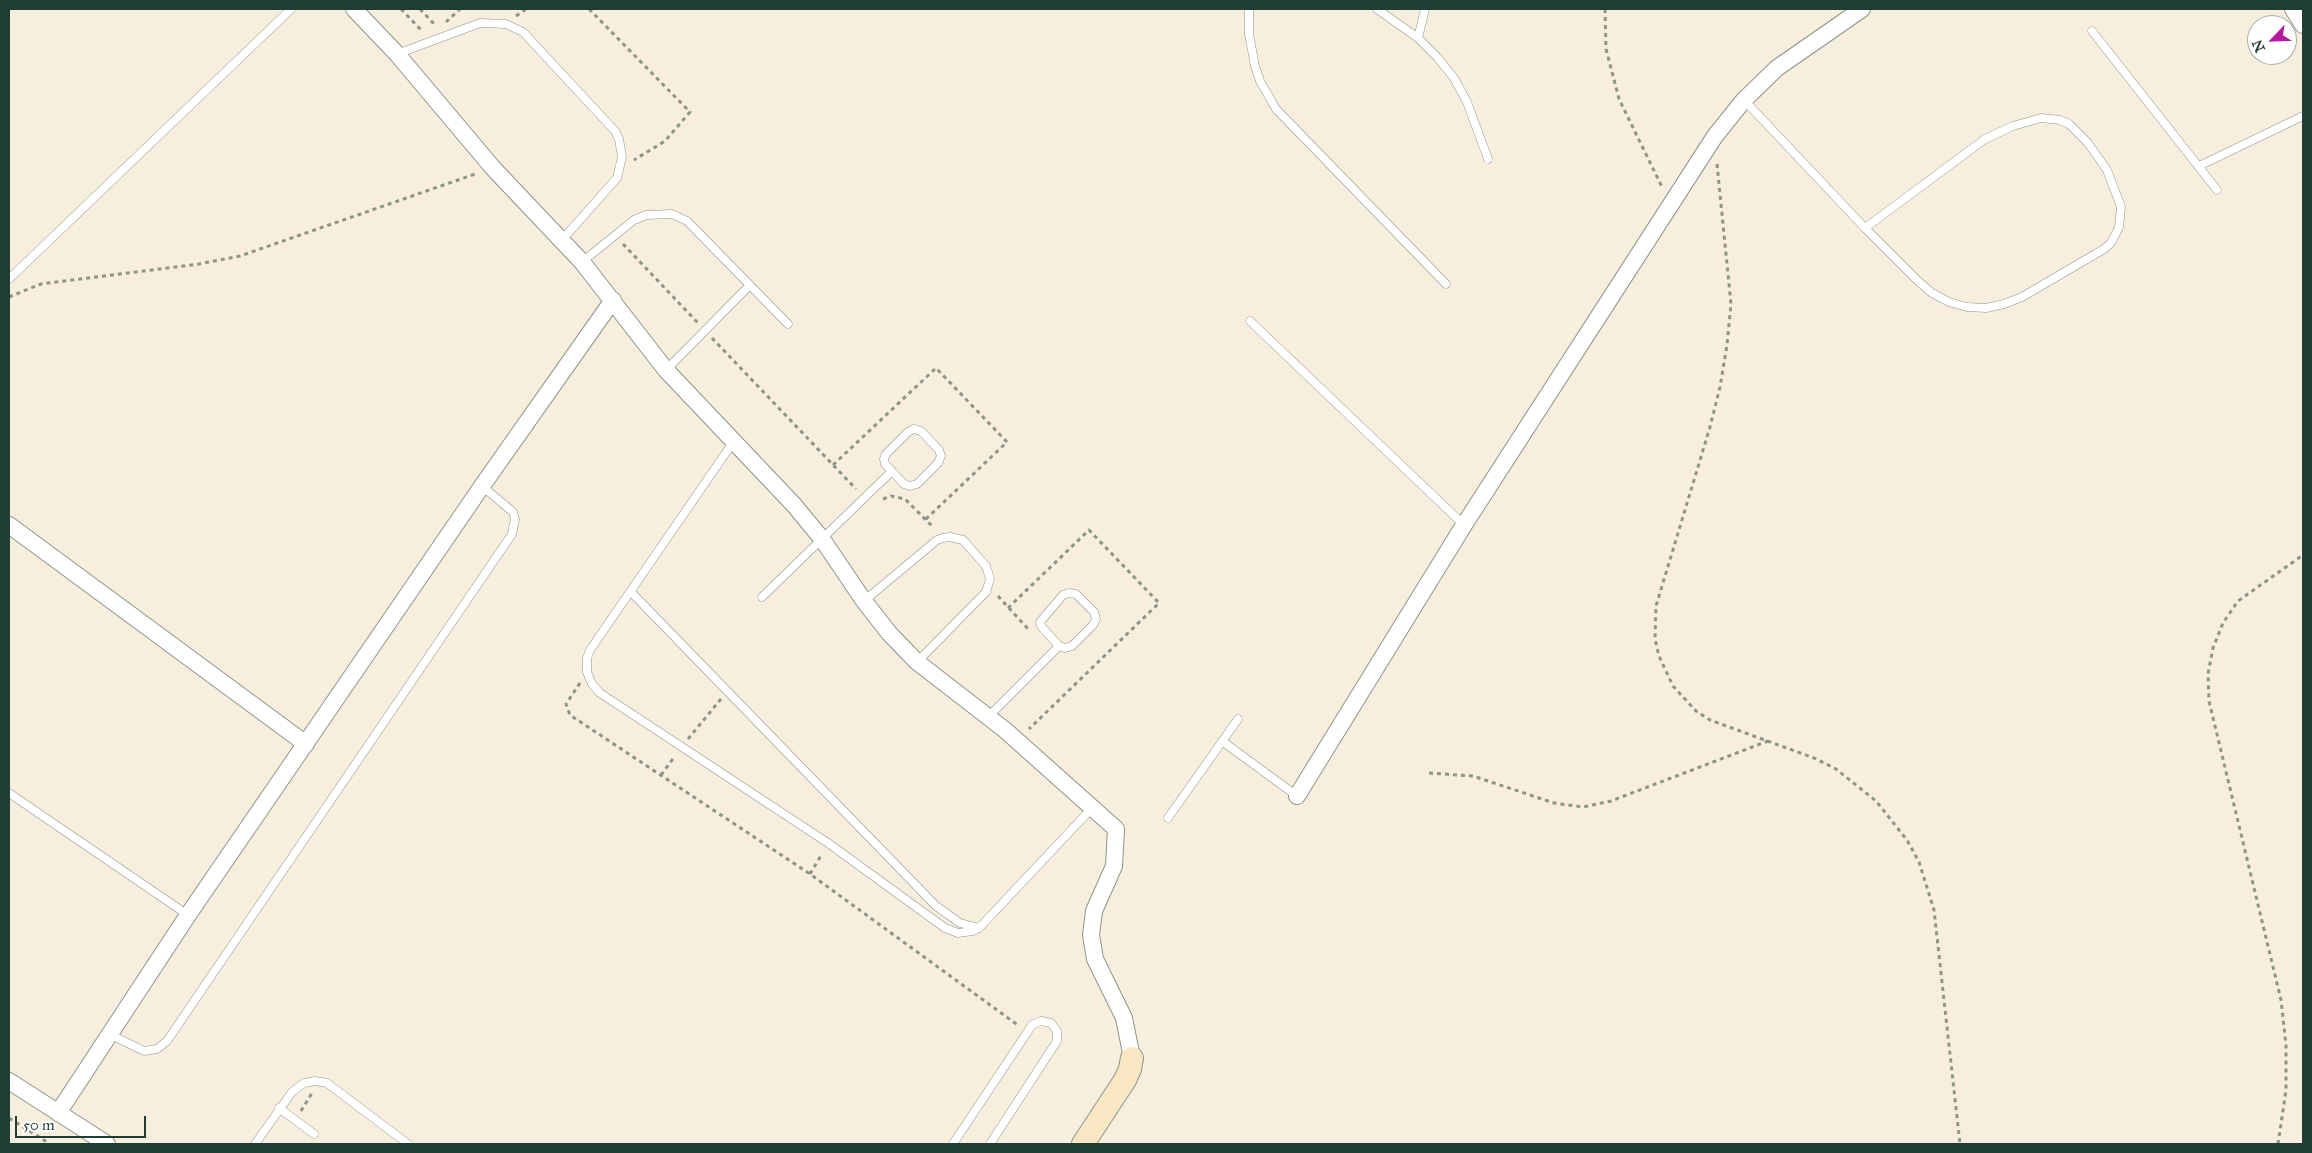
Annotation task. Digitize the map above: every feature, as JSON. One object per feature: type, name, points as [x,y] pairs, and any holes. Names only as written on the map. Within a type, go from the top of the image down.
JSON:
[{"type":"street","points":[[354,9],[397,54],[493,168],[582,262],[666,370],[794,505],[822,539],[864,601],[889,633],[917,662],[1017,740],[1116,829],[1117,842],[1114,866],[1094,911],[1091,935],[1092,947],[1100,970],[1124,1018],[1132,1058],[1125,1080],[1083,1144]]},
{"type":"street","points":[[1297,796],[1464,525],[1715,136],[1744,100],[1766,78],[1796,54],[1862,9]]},
{"type":"street","points":[[2292,9],[2303,25]]},
{"type":"street","points":[[58,1113],[188,915],[482,486],[613,300]]},
{"type":"street","points":[[9,525],[306,744]]},
{"type":"street","points":[[9,1081],[107,1144]]},
{"type":"lane","points":[[9,280],[291,9]]},
{"type":"lane","points":[[1249,9],[1248,34],[1255,66],[1260,82],[1276,109],[1446,284]]},
{"type":"lane","points":[[1377,9],[1418,38],[1454,78],[1470,110],[1488,159]]},
{"type":"lane","points":[[1418,38],[1426,9]]},
{"type":"lane","points":[[397,54],[489,22],[506,24],[523,32],[615,131],[622,148],[621,168],[617,178],[562,240]]},
{"type":"lane","points":[[2092,31],[2217,190]]},
{"type":"lane","points":[[1744,100],[1866,228],[1932,293],[1958,305],[1986,308],[2004,304],[2022,297],[2104,249],[2111,243],[2119,227],[2121,207],[2107,170],[2088,143],[2069,124],[2060,120],[2041,118],[2012,126],[1985,139],[1866,228]]},
{"type":"lane","points":[[2199,166],[2303,116]]},
{"type":"lane","points":[[582,262],[614,234],[634,220],[646,215],[672,214],[687,220],[788,324]]},
{"type":"lane","points":[[666,370],[750,284]]},
{"type":"lane","points":[[1250,321],[1464,525]]},
{"type":"lane","points":[[911,430],[920,431],[940,453],[938,463],[914,486],[904,484],[892,471],[886,464],[885,456],[911,430]]},
{"type":"lane","points":[[734,441],[590,650],[587,658],[587,672],[592,684],[600,694],[828,843],[951,931],[965,933],[979,928],[1092,808]]},
{"type":"lane","points":[[762,597],[892,471]]},
{"type":"lane","points":[[109,1034],[144,1051],[162,1045],[173,1033],[512,534],[515,519],[513,512],[482,486]]},
{"type":"lane","points":[[864,601],[937,540],[943,538],[950,537],[963,540],[986,566],[989,572],[989,586],[986,592],[917,662]]},
{"type":"lane","points":[[631,592],[936,906],[960,923],[979,928]]},
{"type":"lane","points":[[1073,593],[1094,612],[1095,622],[1072,646],[1065,648],[1059,646],[1041,626],[1040,620],[1063,595],[1073,593]]},
{"type":"lane","points":[[988,717],[1059,646]]},
{"type":"lane","points":[[1168,818],[1238,719]]},
{"type":"lane","points":[[1222,741],[1297,796]]},
{"type":"lane","points":[[9,793],[188,915]]},
{"type":"lane","points":[[953,1144],[1028,1032],[1036,1022],[1046,1021],[1057,1031],[1057,1041],[990,1144]]},
{"type":"lane","points":[[255,1144],[279,1108],[297,1087],[304,1082],[315,1080],[327,1083],[408,1144]]},
{"type":"lane","points":[[279,1108],[314,1134]]},
{"type":"path","points":[[401,9],[430,41]]},
{"type":"path","points":[[420,9],[439,29],[460,9]]},
{"type":"path","points":[[590,9],[690,112],[665,141],[621,168]]},
{"type":"path","points":[[1604,9],[1606,49],[1619,99],[1671,203]]},
{"type":"path","points":[[1715,136],[1731,304],[1727,345],[1710,427],[1656,606],[1655,639],[1659,656],[1669,679],[1696,711],[1710,720],[1814,758],[1857,784],[1892,819],[1919,862],[1934,910],[1960,1144]]},
{"type":"path","points":[[9,297],[41,284],[220,261],[240,256],[493,168]]},
{"type":"path","points":[[614,234],[872,506],[885,498],[905,499],[943,538]]},
{"type":"path","points":[[2278,1144],[2286,1090],[2286,1045],[2281,1000],[2209,701],[2208,674],[2213,648],[2223,623],[2238,601],[2303,555]]},
{"type":"path","points":[[989,586],[1051,654]]},
{"type":"path","points":[[587,672],[568,699],[567,709],[570,714],[810,874],[1028,1032]]},
{"type":"path","points":[[661,775],[727,691]]},
{"type":"path","points":[[1429,773],[1473,776],[1554,803],[1583,807],[1612,801],[1768,741]]},
{"type":"path","points":[[810,874],[828,843]]},
{"type":"path","points":[[295,1120],[311,1097],[315,1080]]},
{"type":"path","points":[[9,1118],[50,1144]]}]
